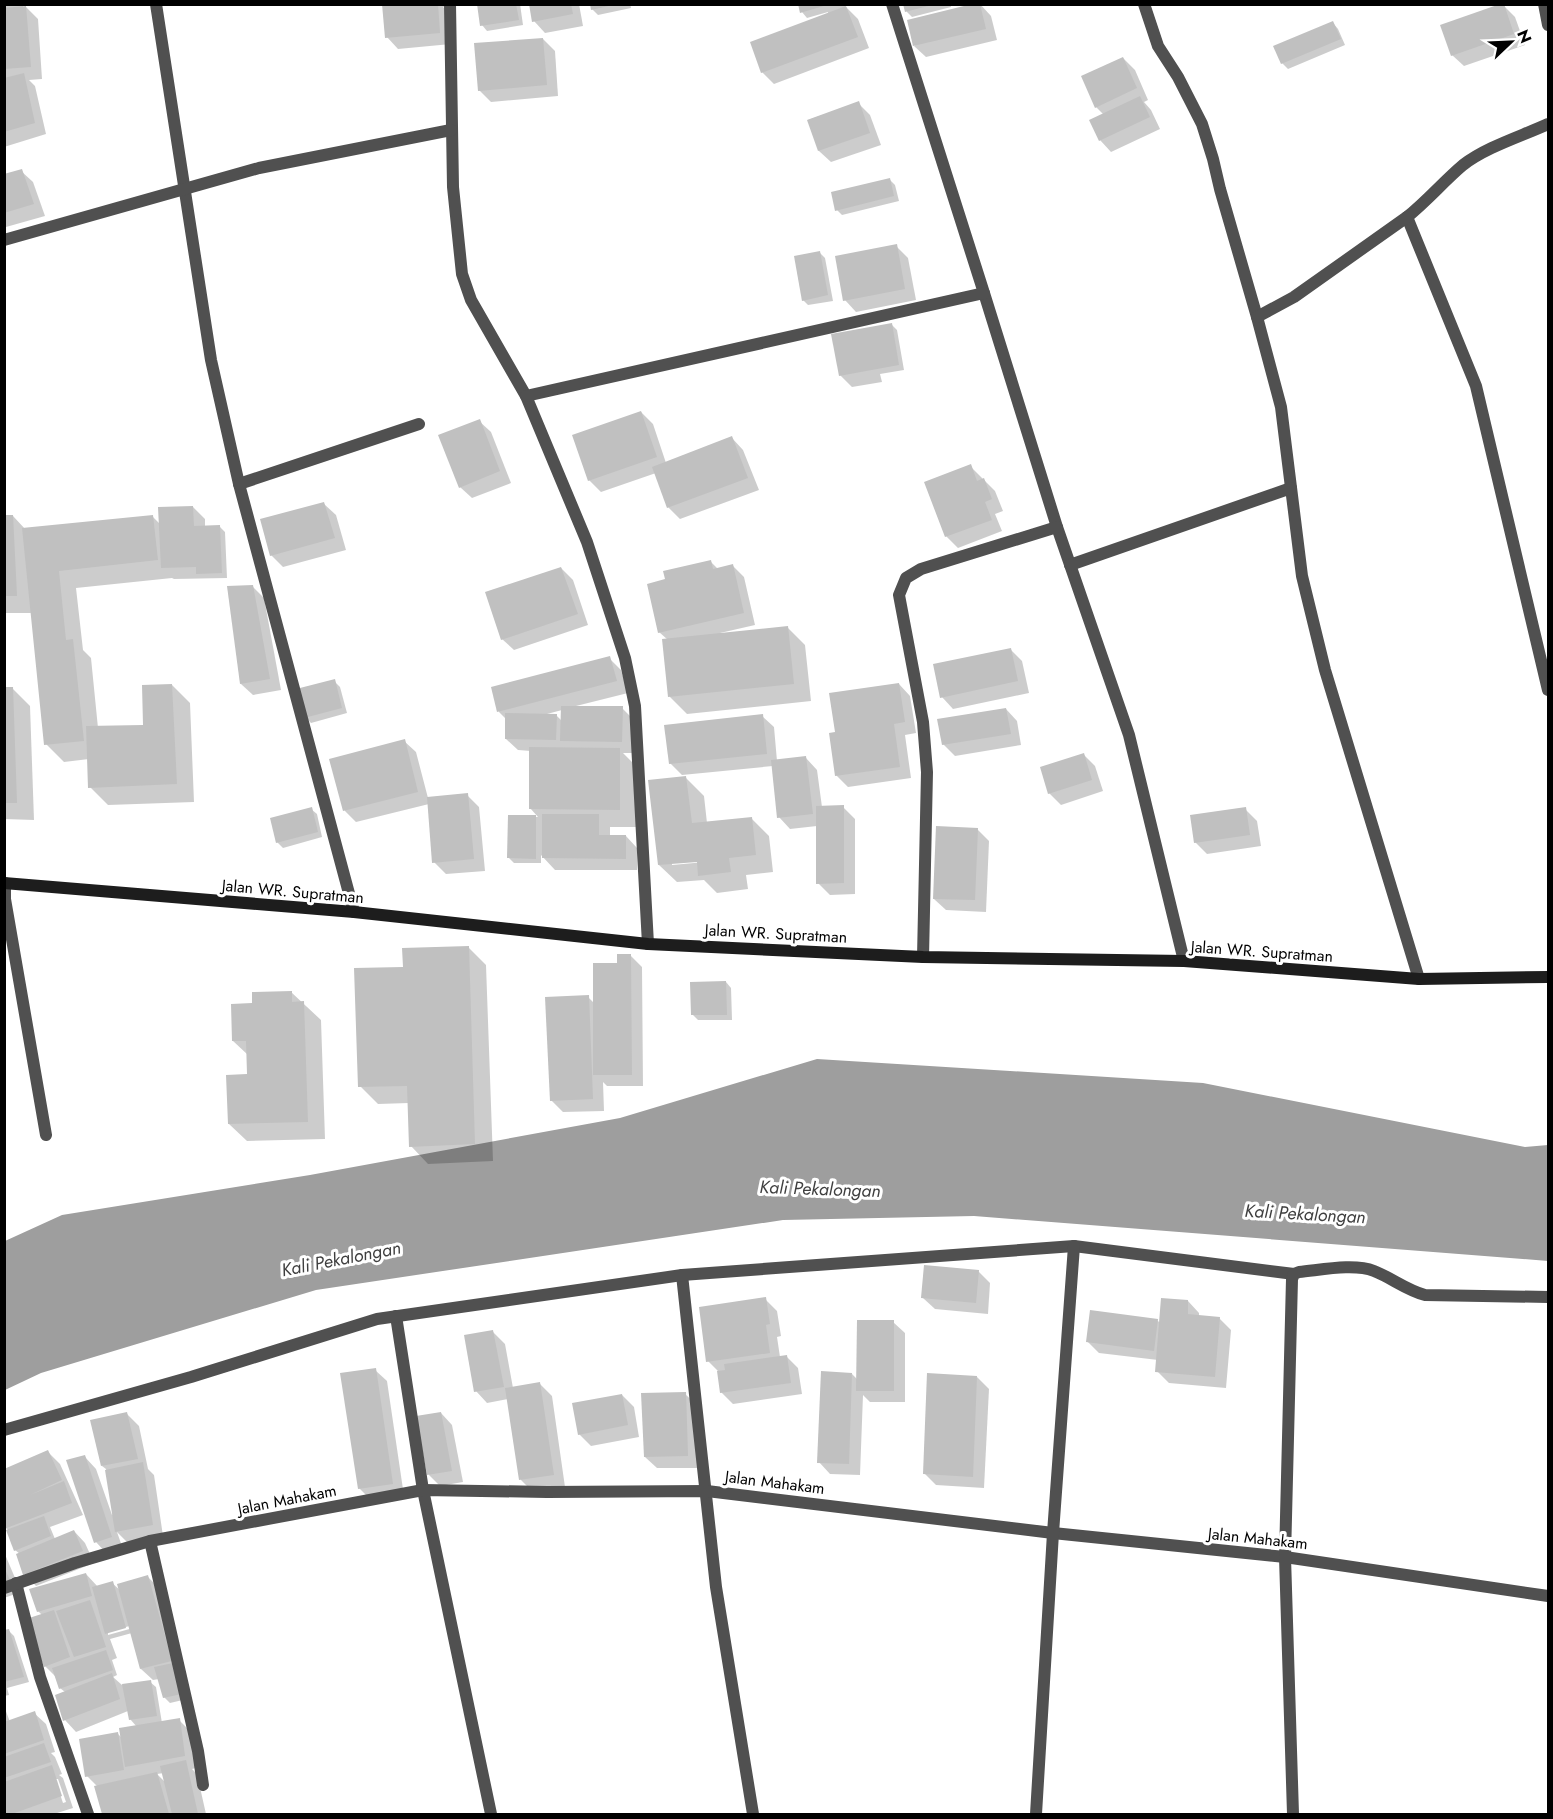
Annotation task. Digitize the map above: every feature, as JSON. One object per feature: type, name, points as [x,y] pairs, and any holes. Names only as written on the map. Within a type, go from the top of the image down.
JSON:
[{"type":"street","points":[[156,4],[211,360],[239,484],[354,912]]},
{"type":"street","points":[[450,4],[453,187],[462,274],[471,300],[526,396],[587,542],[625,658],[635,706],[648,944]]},
{"type":"street","points":[[892,4],[1057,527],[1129,735],[1184,962]]},
{"type":"street","points":[[1144,4],[1158,46],[1178,77],[1202,124],[1257,317],[1281,407],[1302,576],[1325,670],[1419,979]]},
{"type":"street","points":[[1544,4],[1548,25]]},
{"type":"street","points":[[1257,317],[1294,297],[1407,217],[1464,165],[1480,154],[1548,124]]},
{"type":"street","points":[[4,240],[259,168],[451,130]]},
{"type":"street","points":[[1407,217],[1476,386],[1548,690]]},
{"type":"street","points":[[526,396],[984,292]]},
{"type":"street","points":[[239,484],[419,424]]},
{"type":"street","points":[[1070,565],[1291,488]]},
{"type":"street","points":[[923,957],[927,772],[922,722],[899,594],[906,578],[921,569],[1057,527]]},
{"type":"street","points":[[5,883],[5,899],[46,1135]]},
{"type":"street","name":"Jalan WR. Supratman","points":[[5,883],[354,912],[648,944],[923,957],[1184,962],[1419,979],[1548,977]]},
{"type":"street","points":[[1036,1815],[1053,1533],[1074,1246]]},
{"type":"street","points":[[4,1430],[190,1377],[377,1319],[682,1275],[1074,1246],[1294,1274],[1357,1268],[1374,1271],[1409,1291],[1425,1295],[1548,1297]]},
{"type":"street","points":[[1293,1815],[1285,1557],[1292,1279],[1294,1274]]},
{"type":"street","points":[[682,1275],[716,1587],[753,1815]]},
{"type":"street","points":[[396,1316],[423,1490],[491,1815]]},
{"type":"street","name":"Jalan Mahakam","points":[[10,1586],[150,1541],[423,1490],[707,1491],[1053,1533],[1285,1557],[1548,1596]]},
{"type":"street","points":[[150,1541],[198,1751],[202,1785]]},
{"type":"street","points":[[10,1586],[88,1815]]},
{"type":"water","name":"Kali Pekalongan","points":[[817,1059],[1203,1083],[1525,1147],[1548,1145],[1548,1261],[974,1216],[783,1220],[316,1290],[41,1373],[5,1390],[5,1241],[62,1215],[310,1175],[620,1118]]},
{"type":"building","points":[[382,4],[438,4],[440,33],[385,38]]},
{"type":"building","points":[[477,4],[516,4],[519,20],[480,26]]},
{"type":"building","points":[[529,4],[571,4],[573,14],[532,22]]},
{"type":"building","points":[[590,4],[613,4],[613,5],[591,10]]},
{"type":"building","points":[[798,4],[827,4],[827,5],[800,13]]},
{"type":"building","points":[[903,4],[932,4],[932,5],[905,12]]},
{"type":"building","points":[[980,4],[986,29],[913,46],[907,20]]},
{"type":"building","points":[[1504,4],[1514,34],[1451,56],[1440,25]]},
{"type":"building","points":[[26,6],[31,67],[4,69],[4,8]]},
{"type":"building","points":[[846,6],[858,37],[761,73],[750,42]]},
{"type":"building","points":[[1333,21],[1341,39],[1281,64],[1273,46]]},
{"type":"building","points":[[543,38],[547,85],[478,91],[474,43]]},
{"type":"building","points":[[1123,57],[1137,88],[1095,108],[1081,76]]},
{"type":"building","points":[[24,73],[35,123],[4,132],[4,78]]},
{"type":"building","points":[[1140,96],[1150,117],[1099,141],[1089,120]]},
{"type":"building","points":[[859,101],[870,133],[818,151],[807,120]]},
{"type":"building","points":[[22,169],[34,204],[4,213],[4,174]]},
{"type":"building","points":[[890,178],[894,196],[835,211],[831,192]]},
{"type":"building","points":[[897,244],[905,289],[843,301],[835,256]]},
{"type":"building","points":[[820,251],[828,295],[802,301],[794,256]]},
{"type":"building","points":[[892,323],[899,365],[839,376],[831,334]]},
{"type":"building","points":[[641,411],[657,457],[588,481],[572,435]]},
{"type":"building","points":[[480,419],[500,471],[459,488],[438,435]]},
{"type":"building","points":[[732,436],[748,478],[667,508],[652,467]]},
{"type":"building","points":[[971,464],[977,481],[984,478],[992,499],[985,502],[992,520],[945,537],[924,482]]},
{"type":"building","points":[[324,502],[335,538],[270,556],[260,519]]},
{"type":"building","points":[[193,506],[194,526],[220,525],[222,573],[196,574],[196,567],[161,568],[158,507]]},
{"type":"building","points":[[4,515],[13,515],[17,596],[4,596]]},
{"type":"building","points":[[153,515],[158,560],[59,571],[66,640],[73,639],[84,741],[44,745],[22,528]]},
{"type":"building","points":[[711,560],[713,569],[733,564],[744,613],[658,633],[647,584],[665,579],[663,571]]},
{"type":"building","points":[[561,567],[578,614],[501,640],[485,592]]},
{"type":"building","points":[[253,585],[270,679],[240,684],[227,586]]},
{"type":"building","points":[[788,626],[794,684],[668,697],[662,639]]},
{"type":"building","points":[[1011,648],[1018,681],[940,698],[933,664]]},
{"type":"building","points":[[610,656],[617,681],[497,712],[491,687]]},
{"type":"building","points":[[335,679],[342,708],[304,718],[296,689]]},
{"type":"building","points":[[899,683],[905,722],[894,724],[900,767],[835,776],[829,733],[835,732],[829,693]]},
{"type":"building","points":[[172,684],[177,784],[88,788],[86,726],[143,725],[142,685]]},
{"type":"building","points":[[4,687],[13,687],[17,803],[4,803]]},
{"type":"building","points":[[561,706],[623,706],[622,742],[560,741]]},
{"type":"building","points":[[1006,708],[1011,734],[942,745],[937,719]]},
{"type":"building","points":[[505,713],[557,714],[556,740],[505,739]]},
{"type":"building","points":[[763,714],[767,754],[669,764],[664,725]]},
{"type":"building","points":[[405,739],[418,792],[343,811],[329,759]]},
{"type":"building","points":[[529,747],[620,748],[620,810],[529,809]]},
{"type":"building","points":[[1084,753],[1092,780],[1048,794],[1040,767]]},
{"type":"building","points":[[806,756],[813,814],[777,818],[771,760]]},
{"type":"building","points":[[686,776],[692,823],[752,817],[756,855],[729,858],[731,872],[698,876],[697,862],[658,865],[648,780]]},
{"type":"building","points":[[468,793],[474,859],[432,863],[427,797]]},
{"type":"building","points":[[844,805],[844,883],[816,884],[816,806]]},
{"type":"building","points":[[312,807],[318,832],[276,843],[270,818]]},
{"type":"building","points":[[1246,807],[1250,835],[1194,843],[1190,815]]},
{"type":"building","points":[[542,814],[599,814],[599,835],[626,835],[626,859],[542,858]]},
{"type":"building","points":[[508,815],[536,815],[536,859],[507,858]]},
{"type":"building","points":[[936,826],[978,828],[975,900],[933,899]]},
{"type":"building","points":[[469,946],[475,1144],[409,1147],[407,1086],[358,1087],[354,968],[403,967],[402,948]]},
{"type":"building","points":[[617,954],[631,954],[632,1075],[593,1075],[593,963],[617,963]]},
{"type":"building","points":[[726,981],[727,1015],[691,1015],[690,982]]},
{"type":"building","points":[[292,991],[292,1002],[304,1001],[308,1122],[228,1124],[226,1075],[247,1074],[246,1041],[232,1041],[231,1004],[252,1003],[252,992]]},
{"type":"building","points":[[589,995],[593,1099],[550,1101],[545,997]]},
{"type":"building","points":[[924,1265],[979,1270],[976,1303],[921,1298]]},
{"type":"building","points":[[766,1297],[770,1324],[766,1325],[770,1353],[706,1362],[699,1307]]},
{"type":"building","points":[[1161,1298],[1188,1300],[1188,1314],[1220,1317],[1215,1377],[1155,1372]]},
{"type":"building","points":[[1090,1310],[1158,1319],[1154,1351],[1086,1342]]},
{"type":"building","points":[[857,1320],[894,1320],[894,1391],[856,1391]]},
{"type":"building","points":[[493,1330],[504,1387],[474,1392],[464,1335]]},
{"type":"building","points":[[787,1355],[791,1383],[720,1393],[717,1371],[725,1370],[724,1364]]},
{"type":"building","points":[[376,1368],[393,1484],[358,1489],[340,1373]]},
{"type":"building","points":[[821,1371],[852,1373],[849,1464],[817,1463]]},
{"type":"building","points":[[927,1373],[977,1376],[973,1477],[923,1474]]},
{"type":"building","points":[[540,1382],[554,1475],[519,1480],[505,1388]]},
{"type":"building","points":[[686,1392],[688,1456],[644,1457],[641,1393]]},
{"type":"building","points":[[622,1394],[628,1425],[578,1435],[572,1403]]},
{"type":"building","points":[[127,1412],[138,1459],[101,1466],[90,1420]]},
{"type":"building","points":[[441,1412],[452,1471],[427,1475],[416,1416]]},
{"type":"building","points":[[48,1450],[62,1480],[30,1495],[64,1481],[72,1503],[4,1529],[4,1469]]},
{"type":"building","points":[[85,1455],[112,1537],[94,1543],[66,1460]]},
{"type":"building","points":[[143,1462],[153,1525],[115,1532],[105,1470]]},
{"type":"building","points":[[44,1516],[51,1536],[14,1551],[6,1530]]},
{"type":"building","points":[[74,1530],[83,1551],[23,1575],[16,1554]]},
{"type":"building","points":[[4,1567],[10,1580],[4,1583]]},
{"type":"building","points":[[86,1573],[92,1596],[37,1612],[29,1589]]},
{"type":"building","points":[[148,1575],[172,1661],[140,1669],[117,1584]]},
{"type":"building","points":[[113,1581],[126,1628],[105,1634],[92,1587]]},
{"type":"building","points":[[90,1600],[106,1647],[74,1657],[56,1611]]},
{"type":"building","points":[[54,1610],[70,1657],[44,1667],[26,1619]]},
{"type":"building","points":[[9,1629],[24,1677],[4,1682],[4,1630]]},
{"type":"building","points":[[106,1650],[113,1670],[59,1689],[52,1668]]},
{"type":"building","points":[[173,1663],[182,1694],[163,1698],[154,1667]]},
{"type":"building","points":[[112,1673],[120,1699],[63,1721],[55,1695]]},
{"type":"building","points":[[151,1680],[157,1716],[129,1720],[122,1684]]},
{"type":"building","points":[[35,1711],[44,1740],[4,1754],[4,1722]]},
{"type":"building","points":[[180,1718],[185,1756],[125,1767],[119,1728]]},
{"type":"building","points":[[118,1732],[124,1770],[85,1777],[79,1739]]},
{"type":"building","points":[[44,1743],[51,1762],[4,1778],[4,1757]]},
{"type":"building","points":[[186,1760],[198,1814],[172,1814],[160,1766]]},
{"type":"building","points":[[52,1765],[62,1796],[12,1814],[4,1814],[4,1782]]},
{"type":"building","points":[[157,1772],[169,1814],[102,1814],[94,1786]]}]
